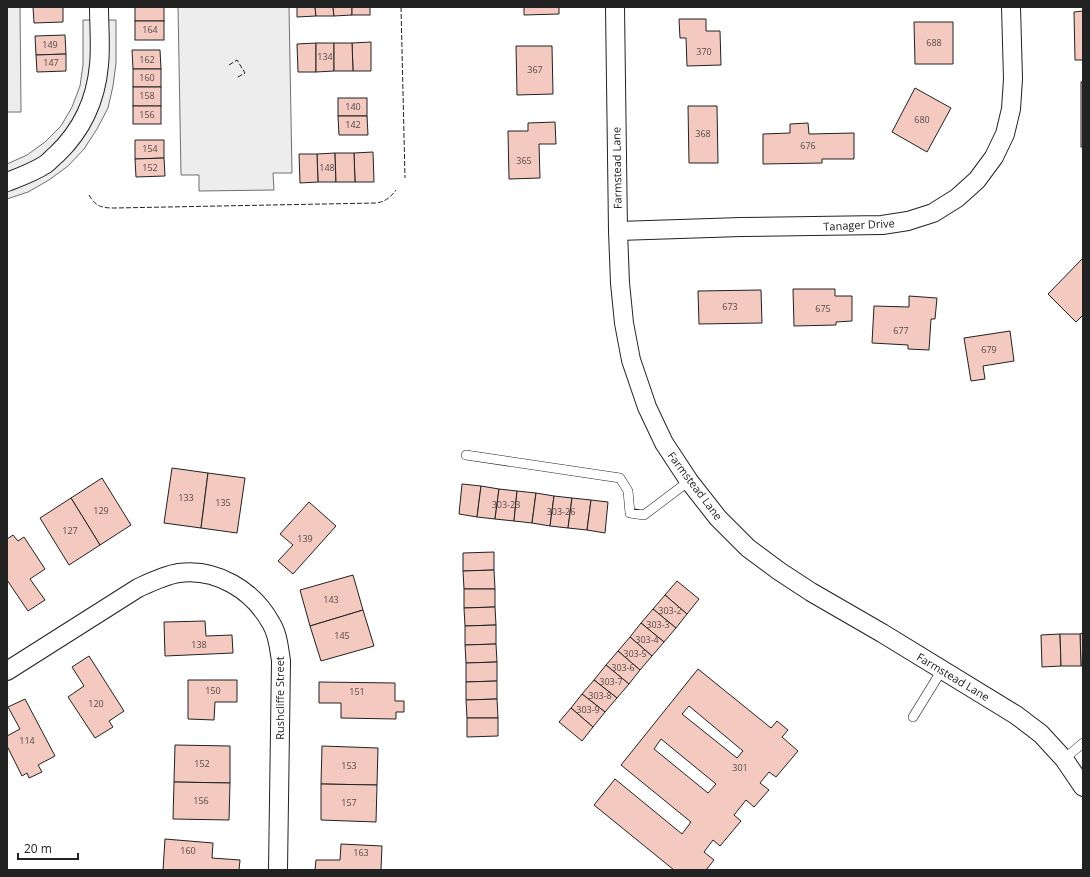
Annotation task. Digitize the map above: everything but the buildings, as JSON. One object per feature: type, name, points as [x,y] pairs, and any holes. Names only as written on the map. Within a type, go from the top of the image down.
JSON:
[{"type":"street","points":[[7,182],[24,176],[46,164],[65,146],[80,125],[89,108],[96,86],[100,64],[99,7]]},
{"type":"street","name":"Farmstead Lane","points":[[615,7],[618,231],[620,283],[624,323],[632,360],[647,407],[664,443],[689,481],[718,518],[743,543],[779,572],[1016,715],[1041,734],[1064,759],[1083,787]]},
{"type":"street","name":"Tanager Drive","points":[[618,231],[741,227],[882,225],[908,221],[933,213],[957,198],[977,180],[994,157],[1005,134],[1011,109],[1013,79],[1011,7]]},
{"type":"street","name":"Rushcliffe Street","points":[[7,671],[138,588],[158,579],[178,573],[200,572],[222,578],[240,588],[259,605],[272,623],[278,642],[281,661],[278,870]]},
{"type":"lane","points":[[466,455],[620,478],[628,491],[630,513],[644,515],[689,481]]},
{"type":"lane","points":[[913,717],[942,670]]},
{"type":"lane","points":[[1064,759],[1083,743]]},
{"type":"shaded area","points":[[7,7],[20,7],[21,112],[7,112]]},
{"type":"shaded area","points":[[178,7],[289,7],[292,173],[273,173],[274,190],[199,191],[199,175],[181,175]]},
{"type":"shaded area","points":[[83,20],[116,20],[116,63],[108,108],[84,149],[68,166],[49,180],[28,192],[7,199],[7,164],[27,155],[45,142],[61,126],[72,107],[80,86],[83,65]]},
{"type":"fence","points":[[401,7],[405,178]]},
{"type":"fence","points":[[229,65],[237,60],[245,73],[236,78]]},
{"type":"fence","points":[[89,195],[94,202],[100,206],[115,208],[376,203],[388,199],[396,190]]}]
